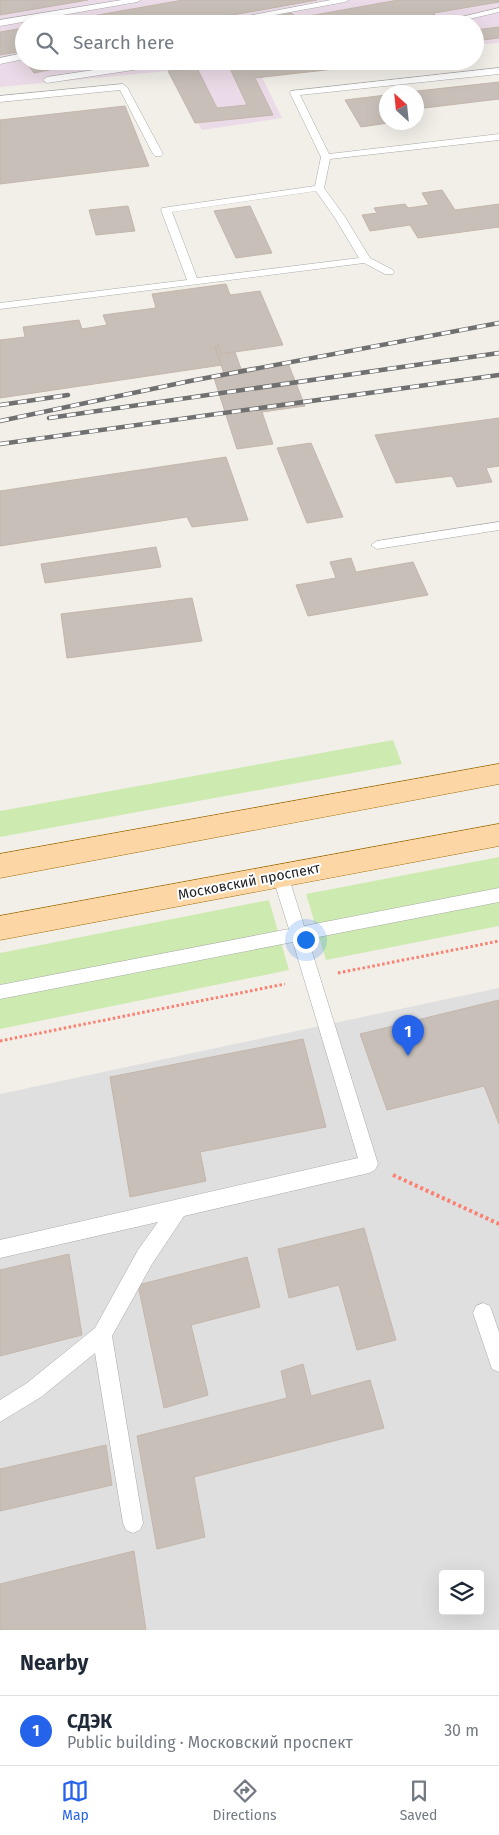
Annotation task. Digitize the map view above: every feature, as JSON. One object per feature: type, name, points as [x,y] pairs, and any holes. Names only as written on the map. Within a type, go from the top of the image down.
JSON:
[{"type":"main road","points":[[0,866],[499,774]]},
{"type":"main road","name":"Московский проспект","points":[[0,928],[499,835]]},
{"type":"lane","points":[[48,15],[137,0]]},
{"type":"lane","points":[[261,15],[345,0]]},
{"type":"lane","points":[[476,15],[499,10]]},
{"type":"lane","points":[[0,23],[15,20]]},
{"type":"lane","points":[[0,60],[15,58]]},
{"type":"lane","points":[[47,80],[113,70]]},
{"type":"lane","points":[[389,272],[366,260],[340,217],[319,188],[326,157],[294,93],[499,71]]},
{"type":"lane","points":[[0,99],[123,87],[158,154]]},
{"type":"lane","points":[[326,157],[499,137]]},
{"type":"lane","points":[[193,282],[166,210],[319,188]]},
{"type":"lane","points":[[0,306],[366,260]]},
{"type":"lane","points":[[377,545],[499,526]]},
{"type":"lane","points":[[0,1249],[369,1164],[280,875]]},
{"type":"lane","points":[[0,992],[499,895]]},
{"type":"lane","points":[[0,1412],[34,1390],[102,1335],[145,1257],[178,1208]]},
{"type":"lane","points":[[482,1313],[499,1362]]},
{"type":"lane","points":[[102,1335],[133,1523]]},
{"type":"path","points":[[0,1041],[499,941]]},
{"type":"path","points":[[369,1164],[499,1224]]},
{"type":"shaded area","points":[[0,0],[499,0],[499,43],[484,44],[484,15],[15,15],[15,70],[258,70],[282,118],[202,130],[168,71],[0,87]]},
{"type":"shaded area","points":[[499,988],[499,1630],[0,1630],[0,1094]]},
{"type":"green space","points":[[393,740],[402,764],[0,837],[0,811]]},
{"type":"green space","points":[[499,857],[499,926],[326,960],[306,894]]},
{"type":"green space","points":[[269,900],[289,970],[0,1029],[0,953]]},
{"type":"building","points":[[0,0],[88,0],[0,15]]},
{"type":"building","points":[[183,0],[317,0],[233,15],[98,15]]},
{"type":"building","points":[[398,0],[499,0],[499,2],[434,13],[435,15],[315,15]]},
{"type":"building","points":[[499,27],[499,38],[484,40],[484,29]]},
{"type":"building","points":[[15,30],[15,52],[0,55],[0,32]]},
{"type":"building","points":[[32,70],[49,70],[34,73]]},
{"type":"building","points":[[198,70],[217,108],[247,105],[231,70],[326,70],[255,78],[273,115],[195,123],[168,71]]},
{"type":"building","points":[[499,82],[499,99],[424,108],[424,90]]},
{"type":"building","points":[[379,96],[379,124],[361,127],[345,100]]},
{"type":"building","points":[[125,106],[149,166],[0,184],[0,120]]},
{"type":"building","points":[[442,190],[455,210],[499,204],[499,227],[418,238],[410,225],[370,231],[362,215],[377,213],[374,208],[405,204],[408,208],[429,205],[422,193]]},
{"type":"building","points":[[128,206],[135,231],[96,235],[89,210]]},
{"type":"building","points":[[250,206],[272,253],[236,258],[214,211]]},
{"type":"building","points":[[226,284],[230,295],[260,291],[283,345],[221,354],[218,345],[215,346],[222,365],[0,398],[0,340],[25,337],[23,327],[79,320],[82,329],[107,325],[103,315],[156,308],[152,294]]},
{"type":"building","points":[[218,345],[221,354],[235,352],[241,369],[288,363],[305,406],[262,412],[273,444],[237,449],[214,378],[225,377],[215,346]]},
{"type":"building","points":[[499,418],[499,466],[486,468],[492,482],[457,487],[452,476],[396,483],[375,435]]},
{"type":"building","points":[[311,443],[343,517],[307,523],[277,448]]},
{"type":"building","points":[[226,457],[248,520],[192,527],[187,517],[0,546],[0,491]]},
{"type":"building","points":[[156,547],[161,567],[45,583],[41,564]]},
{"type":"building","points":[[351,558],[356,572],[413,562],[428,595],[308,616],[296,585],[336,578],[330,562]]},
{"type":"building","points":[[192,598],[202,641],[67,658],[61,614]]},
{"type":"building","points":[[499,1000],[499,1124],[484,1086],[387,1110],[360,1034]]},
{"type":"building","points":[[303,1039],[326,1127],[200,1152],[206,1181],[130,1197],[110,1077]]},
{"type":"building","points":[[364,1228],[396,1340],[357,1350],[339,1285],[289,1298],[278,1249]]},
{"type":"building","points":[[69,1254],[82,1335],[0,1356],[0,1270]]},
{"type":"building","points":[[247,1257],[260,1307],[191,1325],[208,1395],[164,1408],[138,1285]]},
{"type":"building","points":[[303,1364],[311,1396],[370,1380],[384,1428],[194,1477],[205,1537],[157,1549],[137,1436],[287,1398],[281,1371]]},
{"type":"building","points":[[106,1445],[112,1485],[0,1511],[0,1469]]},
{"type":"building","points":[[134,1551],[146,1630],[0,1630],[0,1584]]},
{"type":"railway","points":[[0,421],[190,381],[499,323]]},
{"type":"railway","points":[[49,418],[499,353]]},
{"type":"railway","points":[[0,444],[499,375]]},
{"type":"railway","points":[[0,405],[68,395]]},
{"type":"place","name":"СДЭК","points":[[408,1056]]}]
